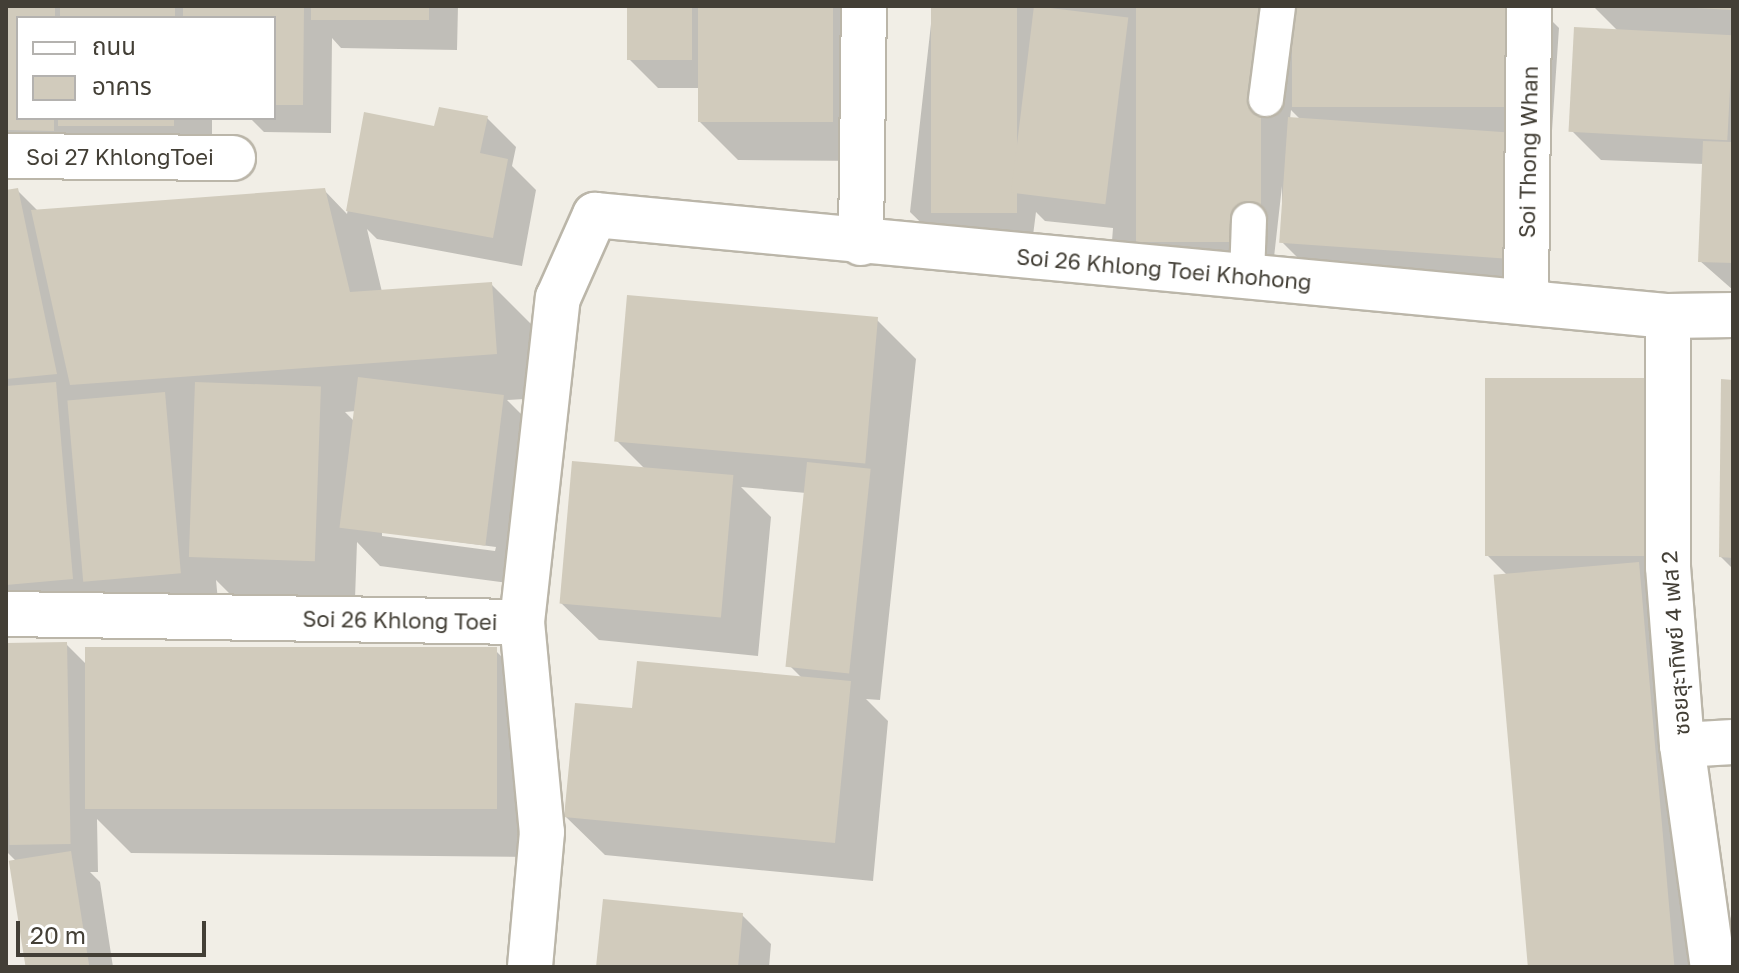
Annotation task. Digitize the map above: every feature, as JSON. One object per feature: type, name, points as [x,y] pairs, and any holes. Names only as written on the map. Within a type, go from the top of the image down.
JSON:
[{"type":"street","points":[[861,243],[864,6]]},
{"type":"street","name":"Soi Thong Whan","points":[[1526,298],[1529,6]]},
{"type":"street","name":"Soi 27 KhlongToei","points":[[6,156],[233,158]]},
{"type":"street","name":"Soi 26 Khlong Toei Khohong","points":[[595,215],[861,243],[1526,298],[1668,316],[1733,315]]},
{"type":"street","name":"Soi 26 Khlong Toei","points":[[6,614],[522,622],[558,298],[595,215]]},
{"type":"street","name":"ซอยสุะาทิพย์ 4 เฟส 2","points":[[1668,316],[1668,567],[1682,745],[1713,967]]},
{"type":"street","points":[[522,622],[542,832],[530,967]]},
{"type":"street","points":[[1682,745],[1733,742]]},
{"type":"lane","points":[[1266,99],[1278,6]]},
{"type":"lane","points":[[1247,277],[1249,220]]},
{"type":"building","points":[[6,6],[55,6],[55,16],[16,16],[16,120],[54,120],[54,131],[8,130]]},
{"type":"building","points":[[60,6],[175,6],[175,16],[60,16]]},
{"type":"building","points":[[183,6],[304,6],[303,105],[276,105],[276,16],[183,16]]},
{"type":"building","points":[[311,6],[429,6],[429,20],[311,20]]},
{"type":"building","points":[[627,6],[692,6],[692,60],[627,60]]},
{"type":"building","points":[[698,6],[833,6],[833,122],[698,122]]},
{"type":"building","points":[[931,6],[1017,6],[1017,213],[931,213]]},
{"type":"building","points":[[1034,6],[1128,18],[1105,204],[1011,193]]},
{"type":"building","points":[[1136,6],[1261,6],[1261,242],[1136,242]]},
{"type":"building","points":[[1292,6],[1520,6],[1520,107],[1292,107]]},
{"type":"building","points":[[1733,6],[1733,10],[1695,8]]},
{"type":"building","points":[[1574,27],[1733,35],[1727,140],[1569,132]]},
{"type":"building","points":[[439,107],[488,116],[480,153],[508,159],[493,238],[346,211],[364,112],[434,126]]},
{"type":"building","points":[[1288,117],[1512,133],[1504,258],[1279,243]]},
{"type":"building","points":[[58,120],[174,120],[174,126],[58,126]]},
{"type":"building","points":[[1703,141],[1733,142],[1733,263],[1698,262]]},
{"type":"building","points":[[18,188],[57,374],[6,379],[6,190]]},
{"type":"building","points":[[325,188],[350,292],[492,282],[497,354],[70,385],[31,210]]},
{"type":"building","points":[[627,295],[878,317],[865,463],[614,441]]},
{"type":"building","points":[[358,377],[504,395],[485,546],[339,528]]},
{"type":"building","points":[[1485,378],[1649,378],[1649,556],[1485,556]]},
{"type":"building","points":[[1721,379],[1733,380],[1733,558],[1719,557]]},
{"type":"building","points":[[56,382],[73,579],[6,585],[6,386]]},
{"type":"building","points":[[195,382],[321,386],[315,561],[189,557]]},
{"type":"building","points":[[165,392],[181,573],[83,582],[67,401]]},
{"type":"building","points":[[572,461],[733,475],[721,618],[560,603]]},
{"type":"building","points":[[807,462],[871,469],[849,674],[785,667]]},
{"type":"building","points":[[1639,562],[1674,967],[1528,967],[1494,575]]},
{"type":"building","points":[[67,642],[71,844],[10,845],[6,643]]},
{"type":"building","points":[[85,647],[497,647],[497,809],[85,809]]},
{"type":"building","points":[[637,661],[851,681],[835,843],[564,817],[575,703],[632,708]]},
{"type":"building","points":[[71,851],[89,967],[26,967],[9,861]]},
{"type":"building","points":[[603,899],[743,913],[738,967],[596,967]]}]
